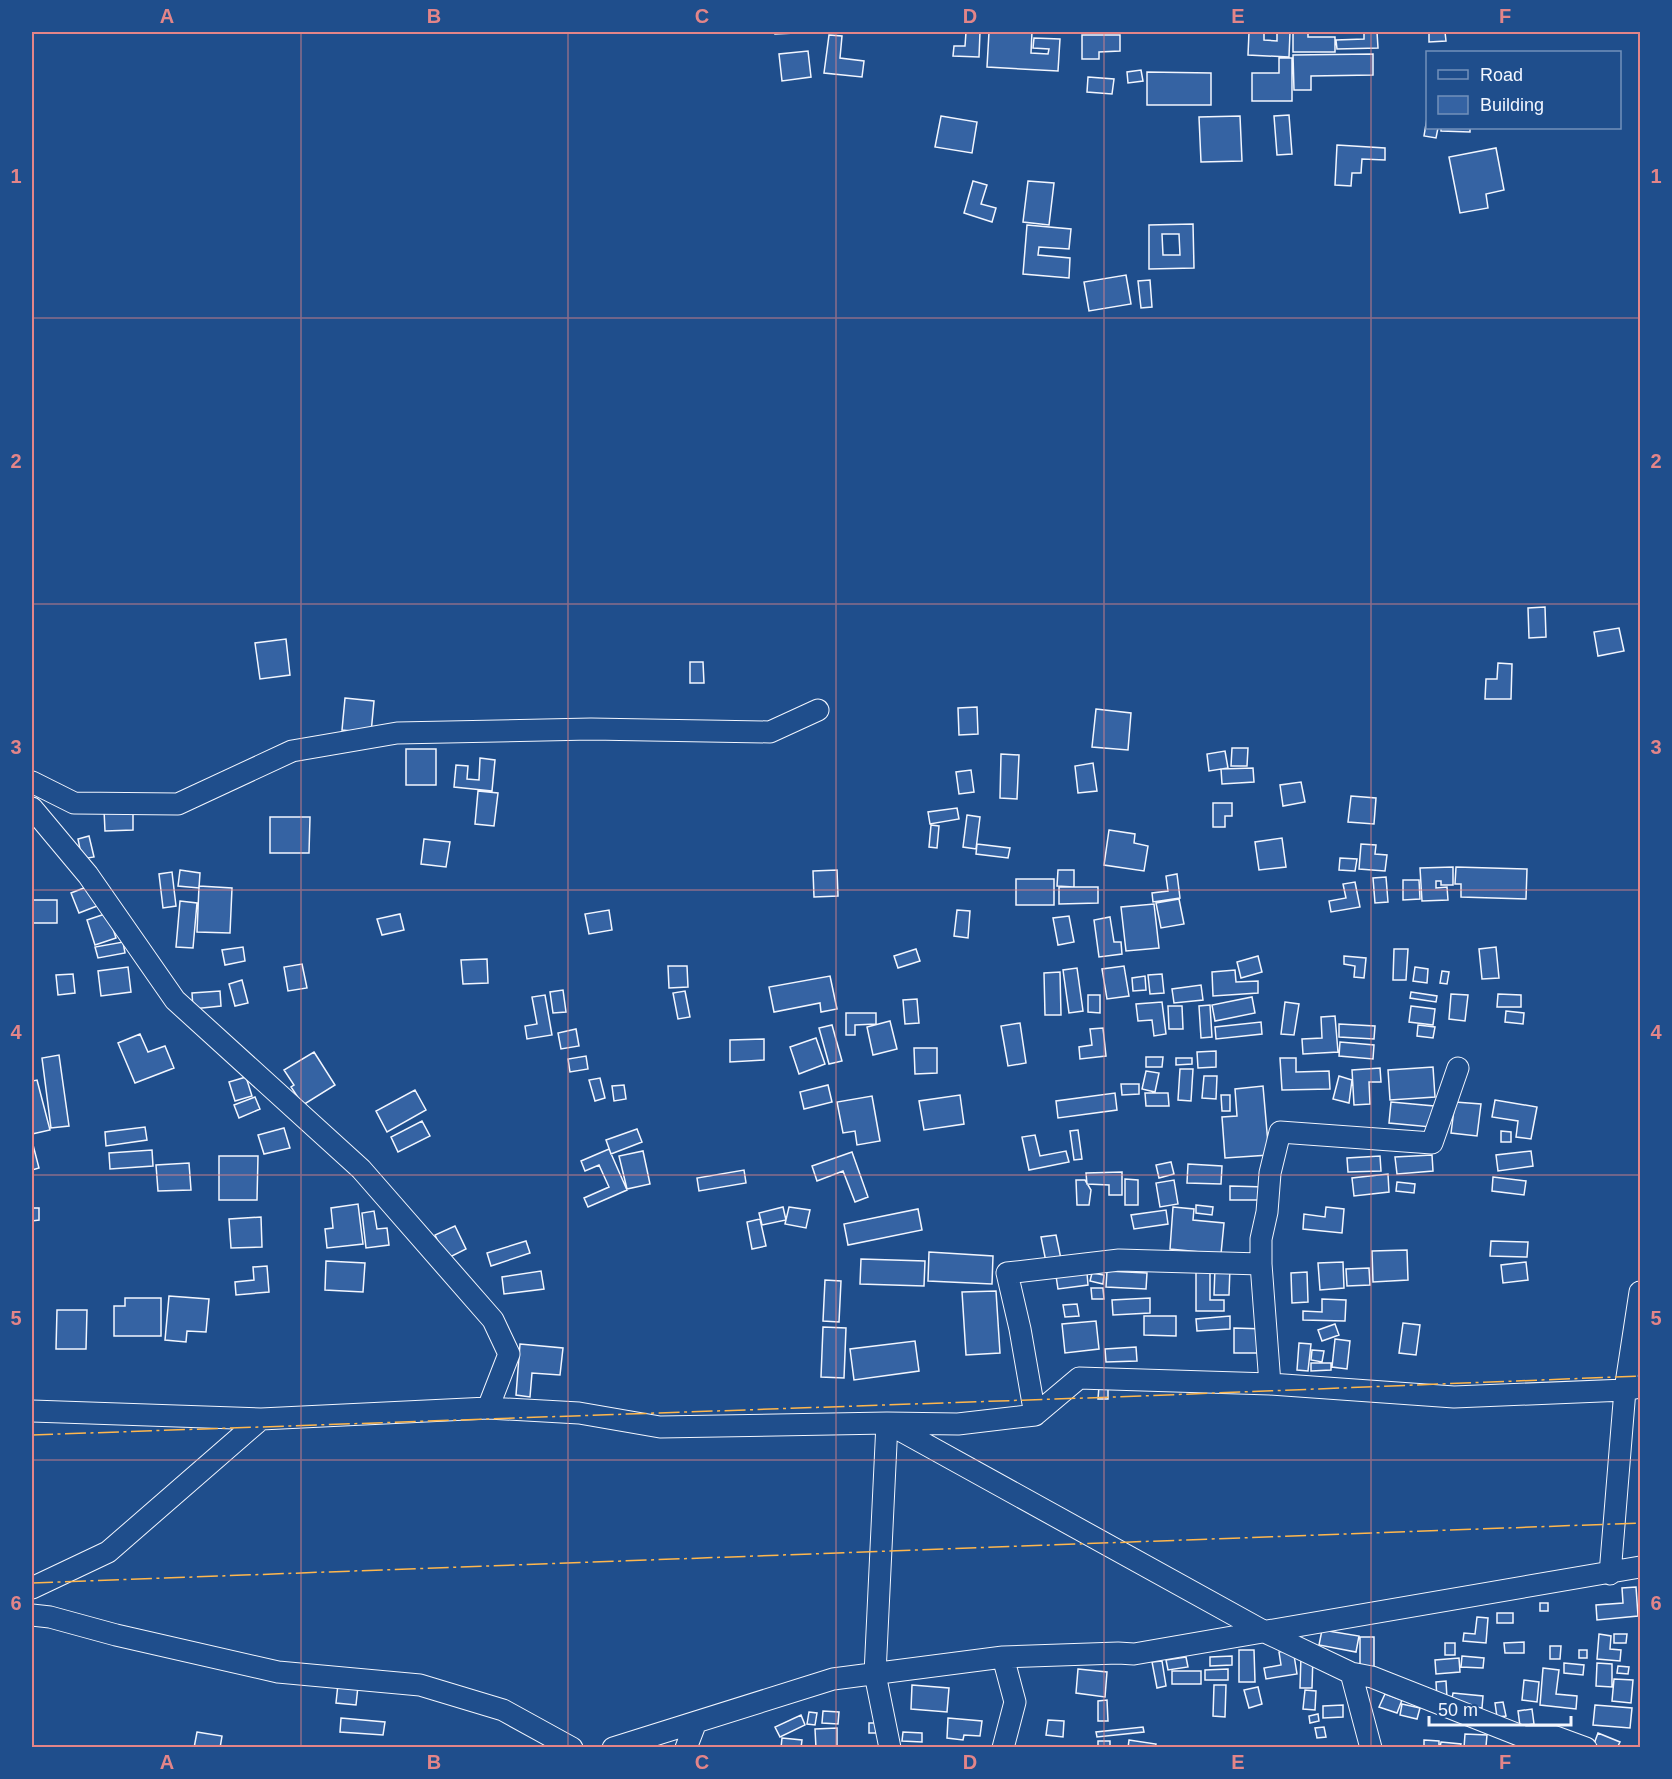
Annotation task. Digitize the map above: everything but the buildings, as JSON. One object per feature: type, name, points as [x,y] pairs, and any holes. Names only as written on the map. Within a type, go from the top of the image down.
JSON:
[{"type":"street","points":[[32,782],[74,803],[178,804],[292,752],[397,733],[591,729],[770,732],[818,710]]},
{"type":"street","points":[[32,808],[88,875],[175,1000],[361,1169],[493,1320],[509,1354],[488,1407]]},
{"type":"street","points":[[1270,1383],[1261,1239],[1267,1212],[1270,1173],[1280,1132],[1432,1143],[1458,1068]]},
{"type":"street","points":[[1035,1415],[1020,1329],[1007,1273],[1119,1260],[1261,1264]]},
{"type":"street","points":[[1610,1574],[1633,1389],[1640,1292]]},
{"type":"street","points":[[32,1411],[261,1419],[488,1407],[579,1413],[660,1427],[958,1424],[1035,1415],[1079,1378],[1270,1383],[1454,1397],[1633,1389]]},
{"type":"street","points":[[32,1588],[108,1552],[261,1419]]},
{"type":"street","points":[[887,1423],[1266,1632],[1351,1672],[1372,1677],[1524,1737],[1556,1737],[1586,1748]]},
{"type":"street","points":[[887,1423],[875,1674],[890,1748]]},
{"type":"street","points":[[613,1748],[833,1679],[1002,1657],[1134,1654],[1641,1567]]},
{"type":"street","points":[[32,1616],[50,1617],[116,1635],[278,1672],[420,1685],[503,1710],[572,1748]]},
{"type":"street","points":[[1002,1657],[1015,1702],[1003,1748]]},
{"type":"street","points":[[1351,1672],[1371,1748]]},
{"type":"street","points":[[686,1748],[696,1722]]},
{"type":"power","points":[[32,1435],[1640,1376]]},
{"type":"power","points":[[32,1583],[1640,1523]]}]
